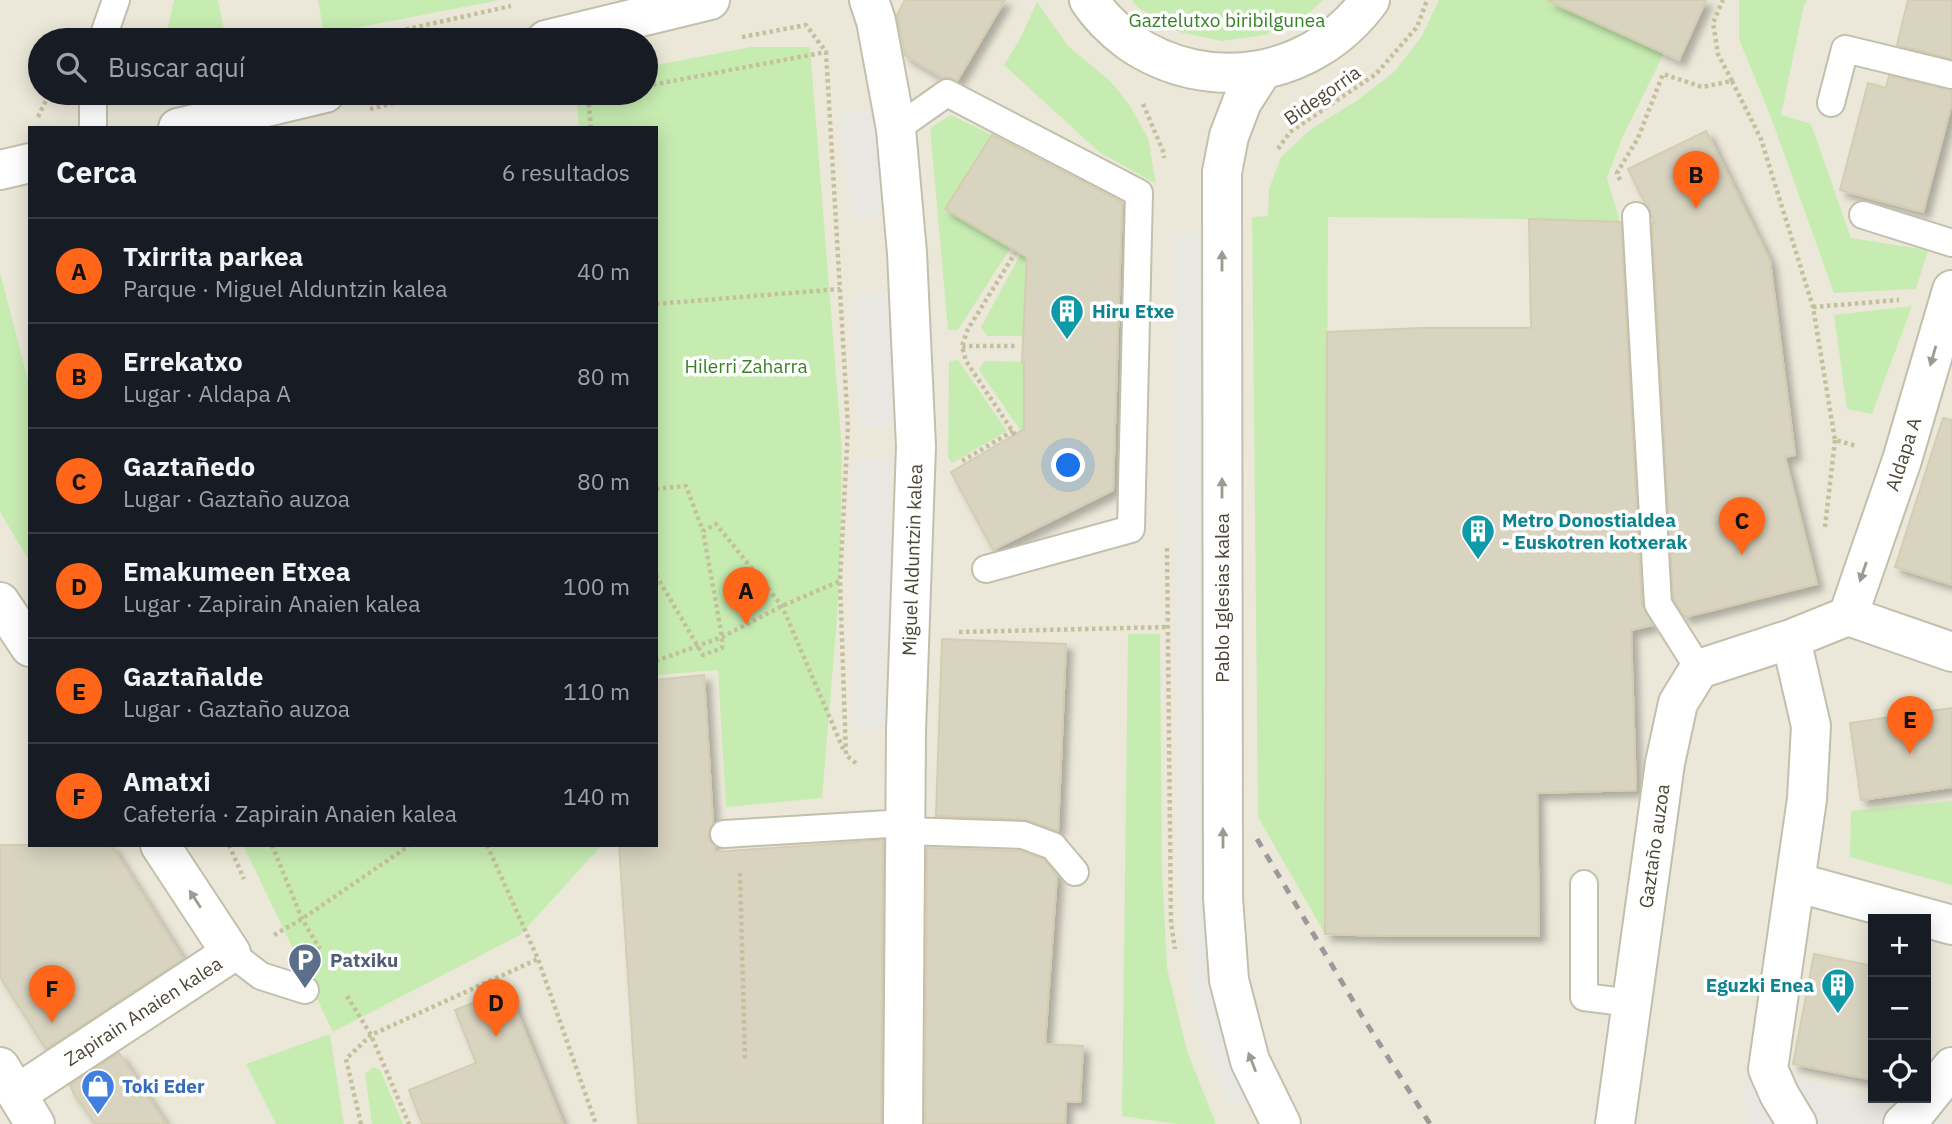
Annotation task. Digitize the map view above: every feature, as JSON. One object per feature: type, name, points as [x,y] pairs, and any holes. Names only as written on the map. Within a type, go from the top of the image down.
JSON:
[{"type":"street","points":[[582,28],[635,10],[710,0]]},
{"type":"street","name":"Miguel Alduntzin kalea","points":[[869,0],[876,22],[896,129],[907,253],[916,446],[906,731],[896,826],[903,1124]]},
{"type":"street","points":[[1089,0],[1116,32],[1170,64],[1231,74],[1262,71],[1293,61],[1322,46],[1348,26],[1370,0]]},
{"type":"street","name":"Pablo Iglesias kalea","points":[[1262,71],[1242,102],[1229,136],[1222,172],[1223,898],[1229,980],[1250,1061],[1281,1124]]},
{"type":"street","points":[[185,126],[274,105]]},
{"type":"street","points":[[0,170],[28,163]]},
{"type":"street","name":"Aldapa A","points":[[1848,616],[1902,460],[1952,290]]},
{"type":"street","points":[[1699,669],[1791,639],[1848,616],[1952,652]]},
{"type":"street","points":[[1791,639],[1811,726],[1807,799],[1768,1069],[1797,1124]]},
{"type":"street","name":"Gaztaño auzoa","points":[[1615,1124],[1665,763],[1678,703],[1699,669]]},
{"type":"street","name":"Zapirain Anaien kalea","points":[[17,1095],[231,953],[161,847]]},
{"type":"street","points":[[1795,882],[1952,925]]},
{"type":"street","points":[[1903,1124],[1952,1067]]},
{"type":"lane","points":[[106,28],[116,0]]},
{"type":"lane","points":[[1831,103],[1845,49],[1952,75]]},
{"type":"lane","points":[[896,129],[947,93],[1139,193],[1131,529],[986,569]]},
{"type":"lane","points":[[93,105],[93,126]]},
{"type":"lane","points":[[1863,215],[1952,243]]},
{"type":"lane","points":[[1636,216],[1658,604],[1699,669]]},
{"type":"lane","points":[[724,834],[896,826],[1023,835],[1053,846],[1075,872]]},
{"type":"lane","points":[[1584,884],[1584,997],[1632,1003]]},
{"type":"lane","points":[[231,953],[261,976],[305,990]]},
{"type":"path","name":"Bidegorria","points":[[1276,152],[1290,132],[1376,74],[1417,27],[1427,0]]},
{"type":"path","points":[[1723,0],[1713,23],[1718,54],[1760,139],[1813,307],[1835,440],[1824,537]]},
{"type":"path","points":[[413,28],[513,6]]},
{"type":"path","points":[[740,38],[806,25],[826,52],[848,427],[841,581],[846,755]]},
{"type":"path","points":[[658,84],[826,52]]},
{"type":"path","points":[[1638,138],[1663,74],[1702,87],[1732,80]]},
{"type":"path","points":[[40,114],[44,105]]},
{"type":"path","points":[[588,105],[591,126]]},
{"type":"path","points":[[951,467],[1014,433],[966,361],[962,346],[968,329],[1017,250]]},
{"type":"path","points":[[658,304],[840,289]]},
{"type":"path","points":[[1813,307],[1900,300]]},
{"type":"path","points":[[949,345],[1016,346]]},
{"type":"path","points":[[1835,440],[1902,460]]},
{"type":"path","points":[[658,489],[686,486],[703,531],[722,648],[703,655],[658,579]]},
{"type":"path","points":[[703,531],[716,524],[782,606],[846,755],[878,780],[896,826]]},
{"type":"path","points":[[658,660],[722,637],[782,606],[841,581]]},
{"type":"path","points":[[951,632],[1168,627]]},
{"type":"path","points":[[399,847],[400,852]]},
{"type":"path","points":[[302,919],[408,847]]},
{"type":"path","points":[[488,847],[538,959],[596,1124]]},
{"type":"path","points":[[739,862],[745,1059]]},
{"type":"path","points":[[361,1124],[346,1059],[371,1035],[538,959]]},
{"type":"shaded area","points":[[0,0],[1952,0],[1952,1124],[0,1124]]},
{"type":"shaded area","points":[[874,108],[888,214],[853,219],[839,113]]},
{"type":"shaded area","points":[[1174,234],[1201,234],[1207,749],[1254,1096],[1230,1107],[1207,1056],[1192,997],[1183,915],[1179,844]]},
{"type":"shaded area","points":[[890,292],[897,425],[859,428],[852,295]]},
{"type":"shaded area","points":[[855,459],[891,459],[889,727],[854,727]]},
{"type":"shaded area","points":[[1743,1062],[1868,1098],[1868,1103],[1885,1103],[1947,1121],[1945,1124],[1746,1124]]},
{"type":"green space","points":[[174,0],[218,0],[224,28],[168,28]]},
{"type":"green space","points":[[318,0],[500,0],[355,28],[323,28]]},
{"type":"green space","name":"Gaztelutxo biribilgunea","points":[[1132,0],[1323,0],[1305,17],[1265,35],[1222,41],[1179,32],[1137,7]]},
{"type":"green space","points":[[1439,0],[1569,0],[1664,53],[1623,136],[1607,178],[1620,222],[1328,217],[1325,934],[1258,817],[1252,217],[1268,216],[1269,189],[1281,157],[1311,129],[1355,102],[1394,72],[1422,36]]},
{"type":"green space","points":[[1739,0],[1807,0],[1781,115],[1811,124],[1851,238],[1928,250],[1916,289],[1834,293],[1772,120],[1739,39]]},
{"type":"green space","points":[[1037,2],[1068,46],[1110,81],[1129,104],[1148,138],[1156,184],[1099,152],[1004,65],[1020,39]]},
{"type":"green space","name":"Hilerri Zaharra","points":[[751,47],[810,47],[842,450],[840,581],[822,798],[726,807],[718,670],[658,675],[658,126],[579,126],[577,105],[658,105],[658,65]]},
{"type":"green space","points":[[951,115],[992,135],[1011,247],[958,330],[948,330],[930,128]]},
{"type":"green space","points":[[1021,253],[1027,256],[1023,336],[987,336],[981,327]]},
{"type":"green space","points":[[0,272],[28,380],[28,559],[0,512]]},
{"type":"green space","points":[[1912,306],[1872,414],[1847,409],[1834,315]]},
{"type":"green space","points":[[958,360],[1007,431],[952,463],[948,457],[949,361]]},
{"type":"green space","points":[[984,361],[1024,362],[1024,429],[1021,431],[979,370]]},
{"type":"green space","points":[[1128,634],[1160,634],[1162,870],[1167,968],[1187,1051],[1216,1124],[1177,1124],[1122,1116]]},
{"type":"green space","points":[[1952,801],[1952,885],[1850,857],[1851,811]]},
{"type":"green space","points":[[244,847],[600,847],[520,935],[333,1032]]},
{"type":"green space","points":[[330,1034],[344,1124],[276,1124],[246,1064]]},
{"type":"green space","points":[[373,1067],[380,1070],[403,1124],[372,1124],[365,1074]]},
{"type":"building","points":[[905,0],[1005,0],[957,81],[943,78],[905,55],[897,15]]},
{"type":"building","points":[[1547,0],[1706,0],[1679,60]]},
{"type":"building","points":[[1908,0],[1952,0],[1952,59],[1897,45]]},
{"type":"building","points":[[1889,76],[1952,90],[1952,103],[1923,212],[1840,190],[1868,83],[1886,88]]},
{"type":"building","points":[[1706,131],[1770,261],[1795,455],[1785,457],[1817,584],[1685,617],[1673,599],[1654,223],[1628,169]]},
{"type":"building","name":"Hiru Etxe","points":[[992,135],[1122,202],[1113,490],[993,550],[951,472],[1024,429],[1022,362],[1027,257],[945,209]]},
{"type":"building","name":"Metro Donostialdea - Euskotren kotxerak","points":[[1529,219],[1621,222],[1642,605],[1653,625],[1631,630],[1636,790],[1537,793],[1539,936],[1325,934],[1327,332],[1422,328],[1531,328]]},
{"type":"building","points":[[1943,418],[1952,420],[1952,585],[1895,567]]},
{"type":"building","points":[[942,639],[1066,644],[1058,831],[1024,819],[936,816]]},
{"type":"building","points":[[704,675],[713,823],[708,836],[715,846],[715,852],[883,840],[881,1124],[638,1124],[619,847],[658,847],[658,680]]},
{"type":"building","points":[[1952,708],[1952,787],[1861,800],[1850,723]]},
{"type":"building","points":[[0,845],[112,847],[183,959],[46,1049],[0,977]]},
{"type":"building","points":[[927,848],[1020,851],[1044,859],[1057,875],[1045,1044],[1083,1046],[1080,1102],[1066,1102],[1065,1124],[925,1124]]},
{"type":"building","name":"Eguzki Enea","points":[[1814,954],[1868,965],[1868,1079],[1793,1064]]},
{"type":"building","points":[[507,989],[563,1124],[422,1124],[409,1090],[476,1063],[455,1010]]},
{"type":"building","points":[[119,1053],[166,1124],[95,1124],[74,1094],[70,1085]]},
{"type":"railway","points":[[1257,839],[1430,1124]]},
{"type":"place","name":"Errekatxo","points":[[1696,209]]},
{"type":"place","name":"Hiru Etxe","points":[[1067,341]]},
{"type":"place","name":"Gaztañedo","points":[[1742,555]]},
{"type":"place","name":"Metro Donostialdea - Euskotren kotxerak","points":[[1478,561]]},
{"type":"place","name":"Txirrita parkea","points":[[746,625]]},
{"type":"place","name":"Gaztañalde","points":[[1910,754]]},
{"type":"place","name":"Patxiku","points":[[305,990]]},
{"type":"place","name":"Eguzki Enea","points":[[1838,1015]]},
{"type":"place","name":"Amatxi","points":[[52,1023]]},
{"type":"place","name":"Emakumeen Etxea","points":[[496,1037]]},
{"type":"place","name":"Toki Eder","points":[[98,1116]]}]
